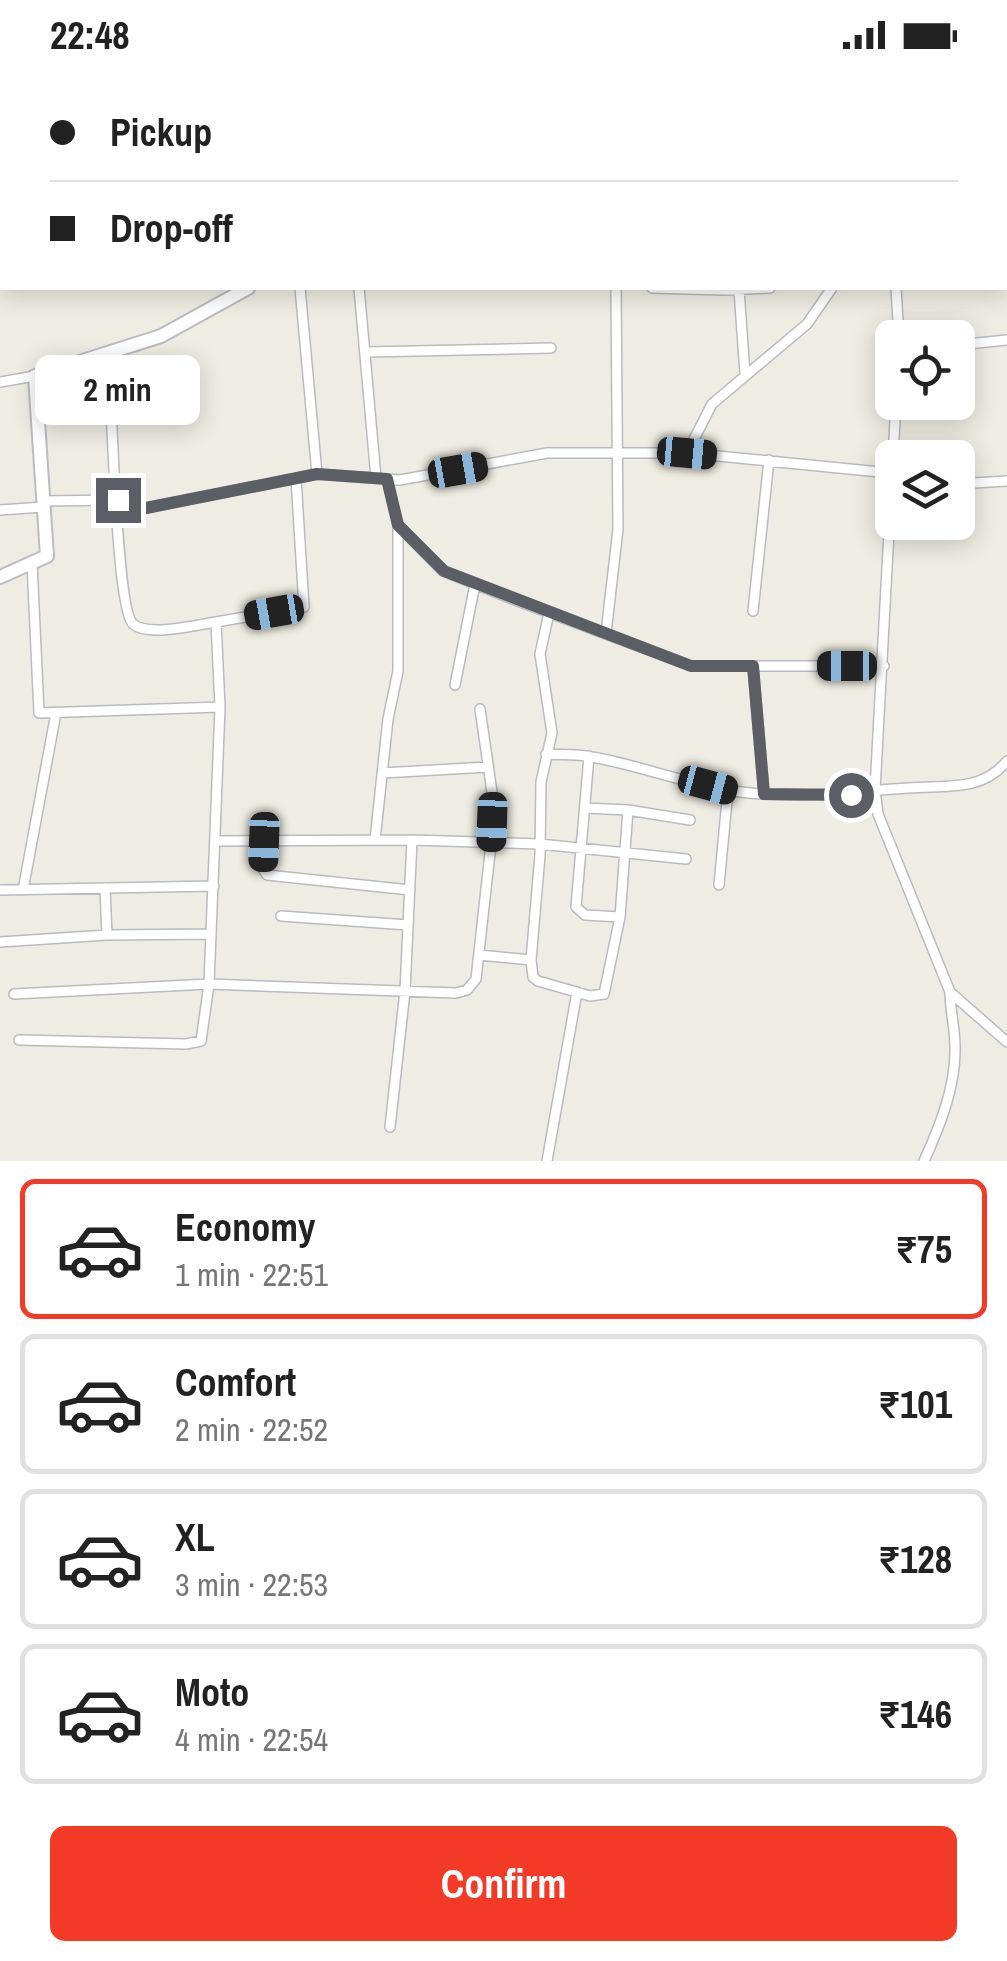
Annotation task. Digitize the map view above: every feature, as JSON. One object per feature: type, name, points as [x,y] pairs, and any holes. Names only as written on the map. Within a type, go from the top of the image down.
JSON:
[{"type":"main road","points":[[0,577],[47,556],[35,376],[160,336],[244,290]]},
{"type":"street","points":[[300,290],[317,474]]},
{"type":"street","points":[[359,290],[382,478],[398,525],[398,672],[388,719],[375,840]]},
{"type":"street","points":[[606,633],[618,529],[616,290]]},
{"type":"street","points":[[738,290],[744,374]]},
{"type":"street","points":[[687,453],[712,404],[807,324],[831,290]]},
{"type":"street","points":[[896,290],[898,320]]},
{"type":"street","points":[[975,343],[1007,340]]},
{"type":"street","points":[[367,352],[551,348]]},
{"type":"street","points":[[0,382],[35,376]]},
{"type":"street","points":[[110,394],[124,601],[134,626],[161,630],[304,607],[296,478]]},
{"type":"street","points":[[0,510],[118,500],[136,510],[317,474],[400,480],[547,453],[687,453],[875,471]]},
{"type":"street","points":[[753,610],[768,460]]},
{"type":"street","points":[[975,483],[1007,481]]},
{"type":"street","points":[[398,525],[444,571],[691,666],[884,666]]},
{"type":"street","points":[[888,540],[875,790],[878,814],[950,992],[956,1045],[947,1102],[924,1161]]},
{"type":"street","points":[[32,563],[40,714],[220,708]]},
{"type":"street","points":[[454,685],[475,584]]},
{"type":"street","points":[[549,612],[540,654],[552,733],[541,782],[531,960],[538,981],[590,996],[604,994],[620,917],[628,810]]},
{"type":"street","points":[[20,1040],[186,1044],[201,1041],[209,984],[214,886],[220,708],[216,622]]},
{"type":"street","points":[[753,666],[764,794]]},
{"type":"street","points":[[14,994],[209,984],[456,993],[467,990],[476,979],[491,844],[493,799],[480,709]]},
{"type":"street","points":[[24,890],[56,713]]},
{"type":"street","points":[[546,754],[588,756],[728,790],[764,794],[851,795],[974,784],[995,775],[1007,761]]},
{"type":"street","points":[[588,756],[578,911],[620,917]]},
{"type":"street","points":[[382,773],[488,767]]},
{"type":"street","points":[[719,885],[728,790]]},
{"type":"street","points":[[586,808],[690,820]]},
{"type":"street","points":[[214,840],[540,844],[686,858]]},
{"type":"street","points":[[390,1127],[405,991],[412,840]]},
{"type":"street","points":[[264,842],[263,868],[267,875],[410,890]]},
{"type":"street","points":[[0,890],[214,886]]},
{"type":"street","points":[[104,888],[107,935]]},
{"type":"street","points":[[281,916],[408,925]]},
{"type":"street","points":[[0,942],[211,934]]},
{"type":"street","points":[[478,955],[531,960]]},
{"type":"street","points":[[547,1161],[576,992]]},
{"type":"street","points":[[950,992],[1007,1042]]},
{"type":"route","points":[[118,500],[136,510],[317,474],[387,479],[398,525],[444,571],[691,666],[753,666],[764,794],[851,795]]}]
